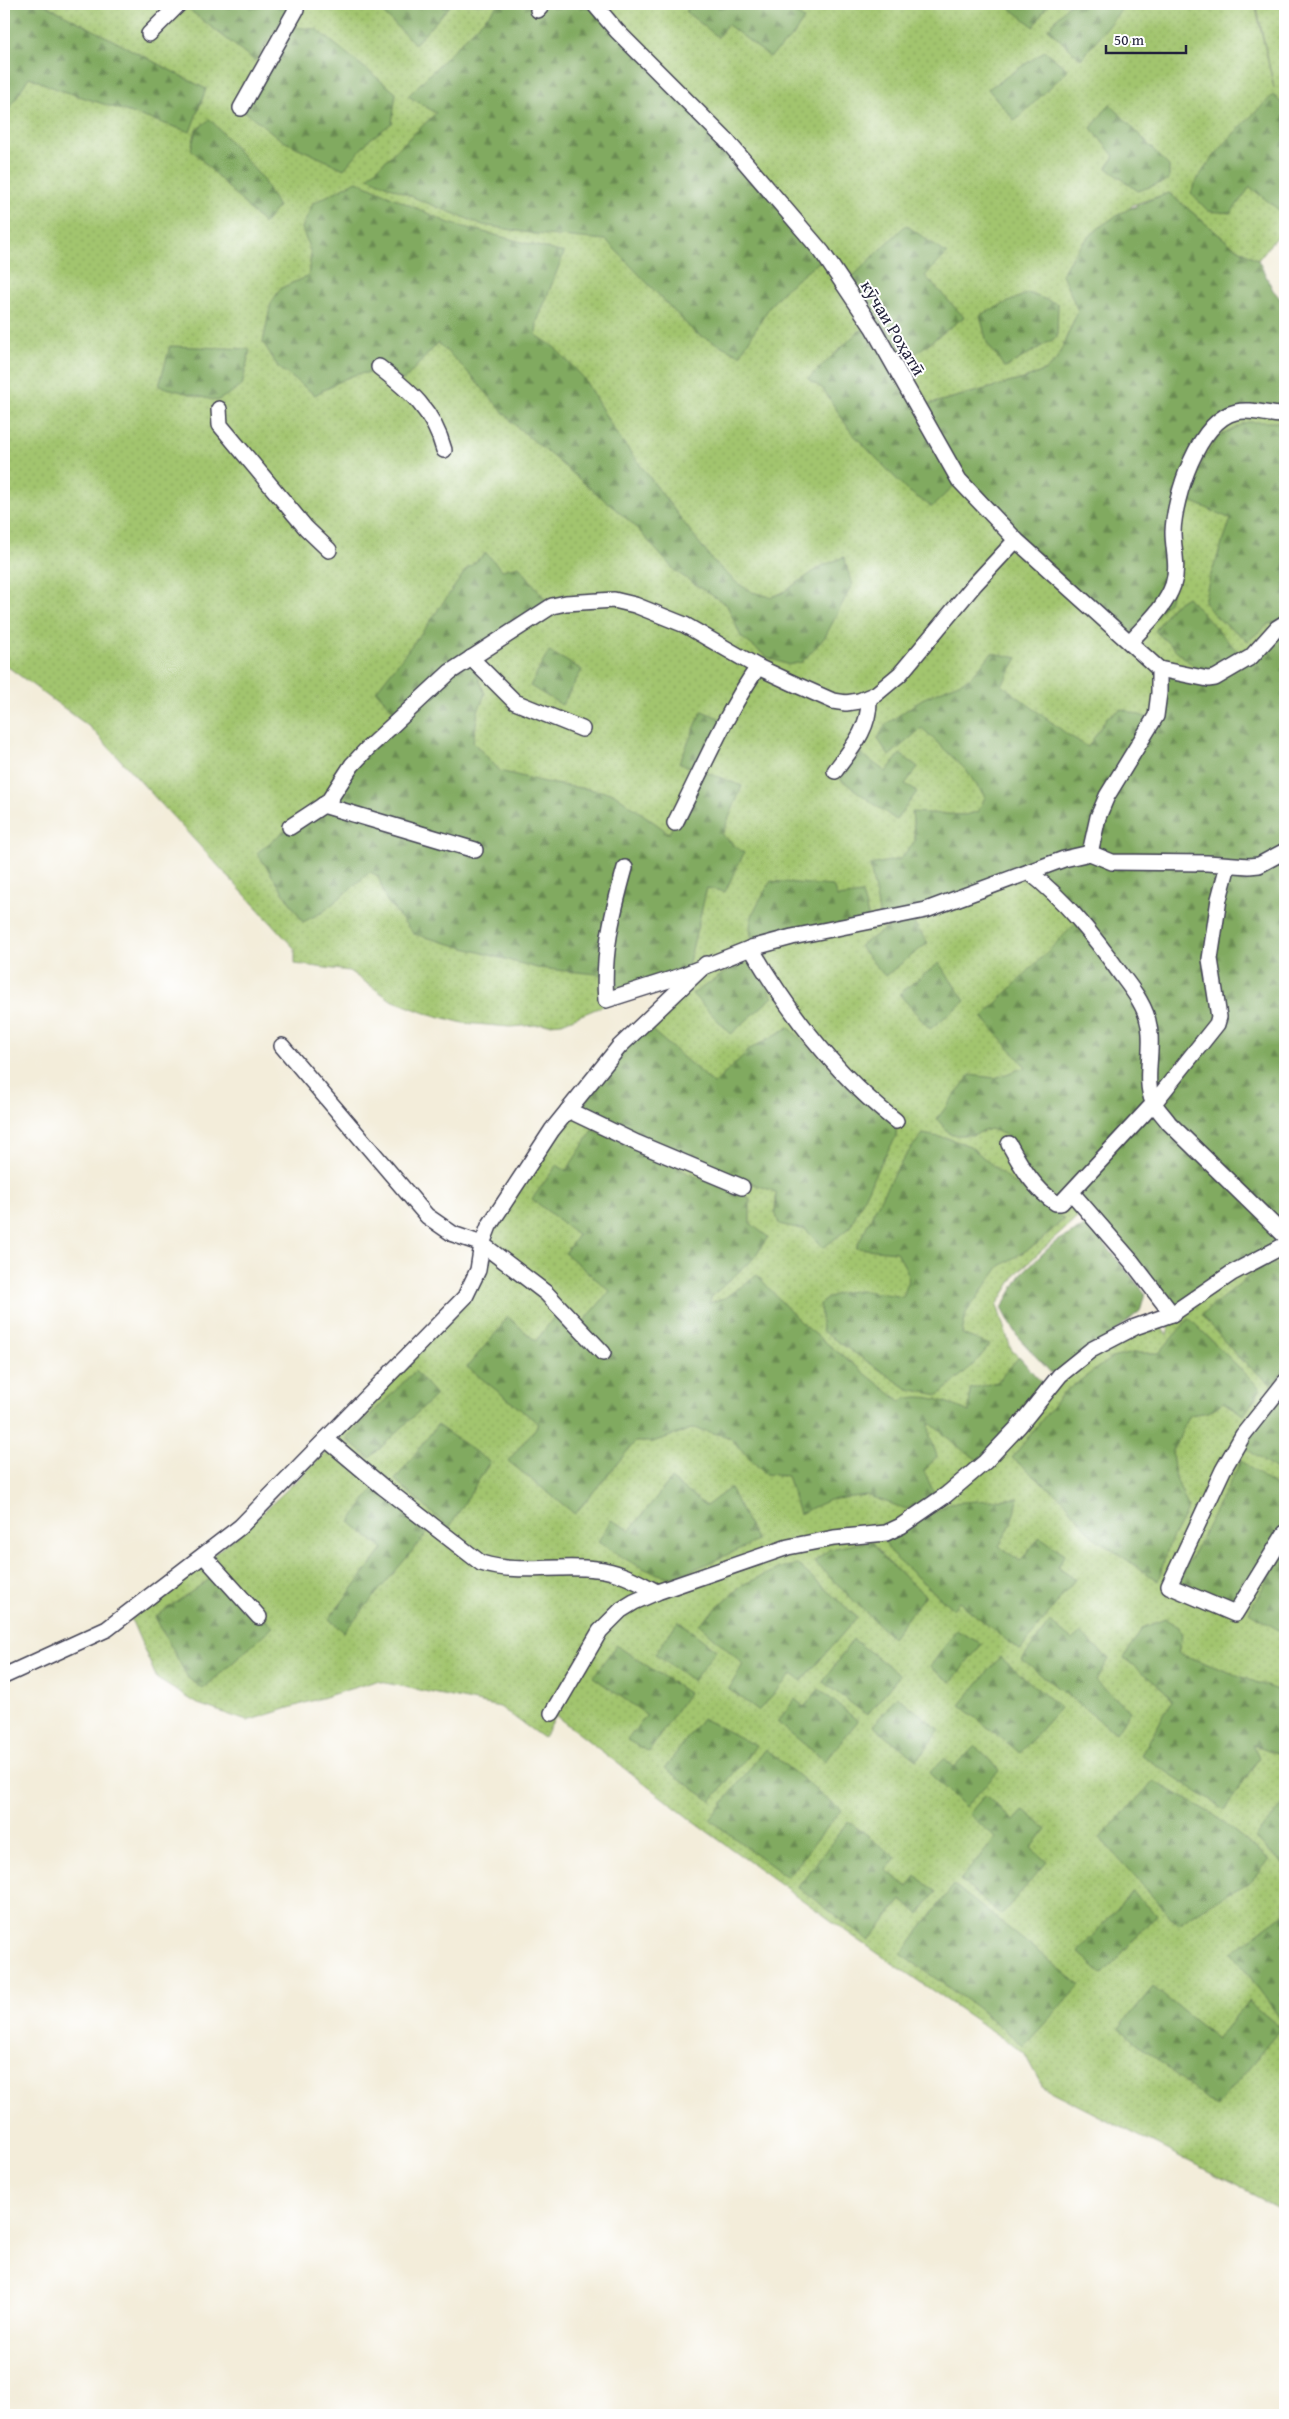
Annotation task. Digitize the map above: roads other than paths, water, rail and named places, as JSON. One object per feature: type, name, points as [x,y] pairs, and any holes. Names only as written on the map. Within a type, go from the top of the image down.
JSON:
[{"type":"street","points":[[149,34],[179,4]]},
{"type":"street","name":"кӯчаи Роҳатӣ","points":[[594,4],[617,31],[726,140],[822,252],[873,328],[959,480],[1016,540],[1159,669]]},
{"type":"street","points":[[241,108],[296,10]]},
{"type":"street","points":[[379,367],[410,392],[431,415],[444,450]]},
{"type":"street","points":[[219,408],[220,425],[306,528],[329,550]]},
{"type":"street","points":[[1130,642],[1164,603],[1173,584],[1176,565],[1173,531],[1177,507],[1190,463],[1198,446],[1216,424],[1225,416],[1235,412],[1285,415]]},
{"type":"street","points":[[290,827],[332,797],[352,765],[368,748],[450,672],[552,606],[566,603],[614,600],[636,605],[685,625],[758,667],[833,701],[846,703],[869,698],[900,674],[975,584],[1016,540]]},
{"type":"street","points":[[1090,853],[1098,817],[1106,796],[1156,716],[1159,693],[1159,669],[1208,679],[1215,678],[1251,657],[1277,628],[1285,623]]},
{"type":"street","points":[[471,658],[515,702],[582,730]]},
{"type":"street","points":[[675,823],[728,713],[758,667]]},
{"type":"street","points":[[835,771],[866,726],[870,714],[869,698]]},
{"type":"street","points":[[323,805],[475,850]]},
{"type":"street","points":[[626,868],[613,911],[604,983],[606,1000],[678,977],[706,964],[750,948],[792,936],[926,910],[1064,859],[1090,853],[1112,862],[1259,865],[1285,850]]},
{"type":"street","points":[[1009,1144],[1021,1166],[1045,1195],[1059,1204],[1072,1193],[1154,1103],[1217,1024],[1219,1017],[1210,959],[1219,899],[1228,865]]},
{"type":"street","points":[[1029,872],[1053,890],[1077,915],[1134,992],[1144,1009],[1151,1038],[1150,1080],[1154,1103],[1169,1123],[1285,1236]]},
{"type":"street","points":[[750,948],[774,989],[804,1028],[857,1087],[896,1121]]},
{"type":"street","points":[[4,1676],[107,1629],[240,1527],[465,1297],[478,1270],[482,1244],[489,1226],[552,1130],[619,1047],[706,964]]},
{"type":"street","points":[[282,1046],[427,1216],[453,1234],[482,1244],[546,1293],[603,1353]]},
{"type":"street","points":[[568,1110],[637,1143],[742,1187]]},
{"type":"street","points":[[1072,1193],[1132,1262],[1172,1314]]},
{"type":"street","points":[[552,1713],[606,1624],[634,1602],[657,1592],[788,1546],[893,1530],[946,1495],[985,1462],[1019,1426],[1060,1375],[1077,1360],[1109,1340],[1135,1327],[1172,1314],[1232,1274],[1285,1245]]},
{"type":"street","points":[[1285,1382],[1243,1435],[1228,1461],[1168,1586],[1235,1614],[1285,1533]]},
{"type":"street","points":[[326,1439],[383,1487],[481,1563],[497,1568],[517,1570],[596,1568],[634,1580],[657,1592]]},
{"type":"street","points":[[204,1556],[259,1617]]}]
